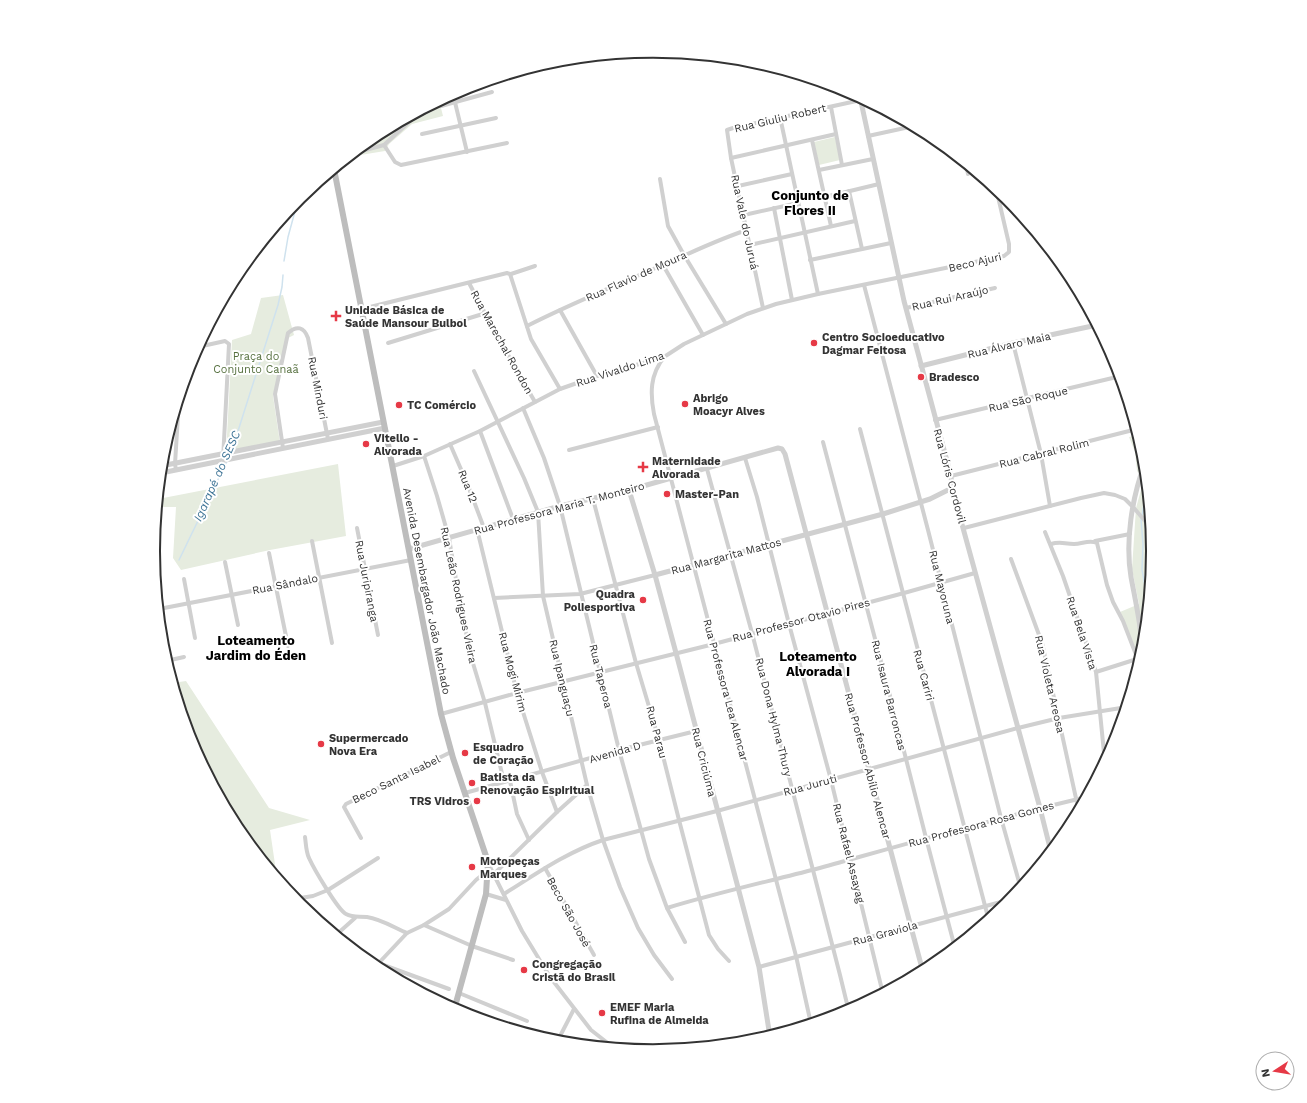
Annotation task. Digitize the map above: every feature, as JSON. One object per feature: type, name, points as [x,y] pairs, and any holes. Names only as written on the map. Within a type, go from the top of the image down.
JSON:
[{"type":"main road","name":"Avenida Desembargador João Machado","points":[[335,174],[441,714],[451,752],[488,862],[488,882],[486,894],[456,1003]]},
{"type":"street","points":[[444,105],[492,92]]},
{"type":"street","name":"Rua Giuliu Robert","points":[[728,135],[728,130],[733,128],[853,101]]},
{"type":"street","points":[[455,102],[462,126],[467,152]]},
{"type":"street","name":"Rua Lóris Cordovil","points":[[861,104],[906,308],[951,476],[952,488],[1049,846]]},
{"type":"street","points":[[831,107],[842,165]]},
{"type":"street","points":[[780,117],[818,294]]},
{"type":"street","points":[[422,134],[496,118]]},
{"type":"street","points":[[368,149],[384,145],[407,124]]},
{"type":"street","points":[[868,136],[906,128]]},
{"type":"street","points":[[731,158],[836,134]]},
{"type":"street","name":"Rua Vale do Juruá","points":[[728,135],[731,158],[763,308]]},
{"type":"street","points":[[812,140],[831,226]]},
{"type":"street","points":[[384,145],[395,162],[401,165],[507,143]]},
{"type":"street","points":[[819,170],[873,159]]},
{"type":"street","points":[[738,186],[792,174]]},
{"type":"street","points":[[660,179],[668,226],[726,324]]},
{"type":"street","points":[[825,197],[879,184]]},
{"type":"street","points":[[849,191],[862,248]]},
{"type":"street","name":"Beco Ajuri","points":[[899,278],[997,258],[1008,254],[1009,244],[999,200]]},
{"type":"street","points":[[744,215],[798,203]]},
{"type":"street","points":[[774,208],[792,300]]},
{"type":"street","points":[[750,245],[855,221]]},
{"type":"street","name":"Rua Flavio de Moura","points":[[527,326],[718,239],[747,230]]},
{"type":"street","points":[[810,260],[891,243]]},
{"type":"street","points":[[663,265],[703,335]]},
{"type":"street","points":[[362,309],[507,273],[511,274],[535,266]]},
{"type":"street","points":[[511,274],[531,339],[560,389]]},
{"type":"street","name":"Rua Vivaldo Lima","points":[[393,466],[424,456],[480,431],[560,389],[597,376],[664,357],[684,344],[763,308],[818,294],[899,278]]},
{"type":"street","name":"Rua Marechal Rondon","points":[[469,283],[535,402]]},
{"type":"street","name":"Rua Mayoruna","points":[[864,285],[1001,818],[1019,883]]},
{"type":"street","name":"Rua Rui Araújo","points":[[906,308],[995,288]]},
{"type":"street","points":[[560,310],[597,376]]},
{"type":"street","points":[[388,343],[486,313]]},
{"type":"street","name":"Rua Álvaro Maia","points":[[921,366],[1013,343],[1092,326]]},
{"type":"street","name":"Rua Minduri","points":[[282,442],[275,394],[288,333],[292,330],[302,329],[308,338],[328,439]]},
{"type":"street","points":[[206,346],[225,342],[229,344],[223,460]]},
{"type":"street","points":[[1013,343],[1041,454],[1050,506]]},
{"type":"street","name":"Rua Professora Lea Alencar","points":[[664,357],[659,364],[652,381],[652,402],[796,956],[810,1020]]},
{"type":"street","name":"Rua Ipanguaçu","points":[[474,371],[524,478],[538,512],[543,596],[562,682],[603,840],[620,887],[638,928],[654,955],[672,979]]},
{"type":"street","name":"Rua São Roque","points":[[935,420],[1115,378]]},
{"type":"street","name":"Rua Taperoa","points":[[523,408],[544,458],[560,506],[580,594],[640,831],[657,884],[667,908],[685,942]]},
{"type":"street","points":[[176,470],[175,464],[178,422]]},
{"type":"street","points":[[167,465],[327,432],[384,425]]},
{"type":"street","points":[[166,472],[328,439],[384,425]]},
{"type":"street","points":[[569,450],[658,427]]},
{"type":"street","name":"Rua Cariri","points":[[860,429],[987,915]]},
{"type":"street","name":"Rua Cabral Rolim","points":[[951,476],[1132,430]]},
{"type":"street","points":[[480,431],[513,519]]},
{"type":"street","points":[[282,442],[283,448]]},
{"type":"street","name":"Rua Isaura Barroncas","points":[[823,442],[954,943]]},
{"type":"street","name":"Rua 12","points":[[450,444],[484,528]]},
{"type":"street","name":"Rua Professora Maria T. Monteiro","points":[[409,549],[560,506],[671,479],[778,448]]},
{"type":"street","name":"Rua Professor Abílio Alencar","points":[[778,448],[782,449],[785,454],[921,966]]},
{"type":"street","name":"Rua Leão Rodrigues Vieira","points":[[424,456],[449,538],[460,609],[504,782]]},
{"type":"street","name":"Rua Rafael Assayag","points":[[745,458],[831,780],[882,989]]},
{"type":"street","name":"Rua Dona Hylma Thury","points":[[707,469],[752,633],[847,1005]]},
{"type":"street","points":[[1141,475],[1135,494],[1130,534],[1131,576],[1141,627]]},
{"type":"street","name":"Rua Margarita Mattos","points":[[494,598],[580,594],[883,514],[930,499],[952,488]]},
{"type":"street","name":"Rua Criciúma","points":[[629,490],[655,575],[759,967],[769,1031]]},
{"type":"street","points":[[964,528],[1104,493],[1120,496],[1125,499],[1146,522]]},
{"type":"street","name":"Rua Parau","points":[[593,499],[636,662],[660,740],[709,935],[718,949],[729,961]]},
{"type":"street","name":"Rua Juripiranga","points":[[357,528],[378,635]]},
{"type":"street","name":"Rua Mogi Mirim","points":[[478,529],[518,693],[542,772],[557,812]]},
{"type":"street","name":"Rua Bela Vista","points":[[1044,532],[1051,544],[1063,576],[1096,672],[1104,751]]},
{"type":"street","points":[[1051,544],[1063,542],[1074,544],[1130,534]]},
{"type":"street","points":[[312,541],[332,643]]},
{"type":"street","points":[[1095,541],[1098,545],[1107,585],[1113,602],[1123,621],[1136,656]]},
{"type":"street","points":[[269,553],[288,646]]},
{"type":"street","name":"Rua Violeta Areosa","points":[[1011,559],[1042,643],[1078,803]]},
{"type":"street","name":"Rua Sândalo","points":[[163,608],[411,560]]},
{"type":"street","points":[[225,562],[238,625]]},
{"type":"street","name":"Rua Professor Otavio Pires","points":[[441,714],[636,662],[714,644],[975,573]]},
{"type":"street","points":[[184,579],[195,638]]},
{"type":"street","points":[[1132,647],[1138,646]]},
{"type":"street","points":[[172,660],[184,657]]},
{"type":"street","points":[[1096,672],[1135,660]]},
{"type":"street","name":"Rua Juruti","points":[[504,894],[570,853],[603,840],[717,811],[1018,728],[1059,718],[1122,708]]},
{"type":"street","name":"Avenida D","points":[[465,794],[619,750],[696,732]]},
{"type":"street","name":"Beco Santa Isabel","points":[[361,838],[344,807],[346,804],[451,752]]},
{"type":"street","points":[[510,781],[517,814],[528,840]]},
{"type":"street","points":[[494,874],[557,812],[588,785]]},
{"type":"street","name":"Rua Professora Rosa Gomes","points":[[667,908],[699,898],[813,870],[926,838],[1081,798]]},
{"type":"street","points":[[305,837],[309,858],[328,890],[345,914],[355,918],[367,917],[374,919],[407,933]]},
{"type":"street","points":[[303,898],[313,896],[328,890],[378,858]]},
{"type":"street","points":[[488,862],[506,900],[536,955],[550,977],[591,1030],[607,1043]]},
{"type":"street","name":"Beco São José","points":[[545,868],[594,955]]},
{"type":"street","points":[[379,962],[407,933],[424,925],[449,909],[476,880],[487,871]]},
{"type":"street","points":[[479,878],[488,882]]},
{"type":"street","points":[[486,894],[506,900]]},
{"type":"street","name":"Rua Graviola","points":[[759,967],[1000,902]]},
{"type":"street","points":[[340,932],[355,918]]},
{"type":"street","points":[[424,925],[472,946],[513,960]]},
{"type":"street","points":[[393,971],[449,989]]},
{"type":"street","points":[[459,993],[527,1021]]},
{"type":"street","points":[[560,1036],[574,1009]]},
{"type":"green space","points":[[453,101],[454,104],[441,108],[443,116],[412,124],[389,144],[385,151],[360,155],[407,124]]},
{"type":"green space","points":[[835,137],[840,160],[819,165],[814,142]]},
{"type":"green space","name":"Praça do Conjunto Canaã","points":[[283,295],[294,335],[286,339],[273,396],[280,443],[226,454],[232,340],[251,334],[261,298]]},
{"type":"green space","points":[[1133,436],[1141,476],[1137,471],[1135,452],[1129,437]]},
{"type":"green space","points":[[338,464],[346,536],[270,550],[181,570],[173,558],[176,507],[162,507],[163,498]]},
{"type":"green space","points":[[1143,484],[1146,519],[1146,584],[1143,616],[1137,652],[1120,612],[1139,604],[1132,569],[1136,508]]},
{"type":"green space","points":[[186,681],[269,808],[310,820],[270,830],[276,869],[243,826],[211,770],[186,710],[178,682]]},
{"type":"waterway","name":"Igarapé do SESC","points":[[284,261],[288,237],[294,214]]},
{"type":"waterway","name":"Igarapé do SESC","points":[[232,450],[278,305],[283,275]]},
{"type":"waterway","name":"Igarapé do SESC","points":[[179,560],[227,461]]},
{"type":"waterway","points":[[1142,516],[1144,501]]},
{"type":"waterway","points":[[1141,519],[1143,544],[1142,570],[1146,589]]},
{"type":"place","name":"Unidade Básica de Saúde Mansour Bulbol","points":[[336,316]]},
{"type":"place","name":"Centro Socioeducativo Dagmar Feitosa","points":[[814,343]]},
{"type":"place","name":"Bradesco","points":[[921,377]]},
{"type":"place","name":"Abrigo Moacyr Alves","points":[[685,404]]},
{"type":"place","name":"TC Comércio","points":[[399,405]]},
{"type":"place","name":"Vitello - Alvorada","points":[[366,444]]},
{"type":"place","name":"Maternidade Alvorada","points":[[643,467]]},
{"type":"place","name":"Master-Pan","points":[[667,494]]},
{"type":"place","name":"Quadra Poliesportiva","points":[[643,600]]},
{"type":"place","name":"Supermercado Nova Era","points":[[321,744]]},
{"type":"place","name":"Esquadro de Coração","points":[[465,753]]},
{"type":"place","name":"Batista da Renovação Espiritual","points":[[472,783]]},
{"type":"place","name":"TRS Vidros","points":[[477,801]]},
{"type":"place","name":"Motopeças Marques","points":[[472,867]]},
{"type":"place","name":"Congregação Cristã do Brasil","points":[[524,970]]},
{"type":"place","name":"EMEF Maria Rufina de Almeida","points":[[602,1013]]},
{"type":"district","name":"Conjunto de Flores II","points":[[810,202]]},
{"type":"district","name":"Loteamento Jardim do Éden","points":[[256,648]]},
{"type":"district","name":"Loteamento Alvorada I","points":[[818,664]]}]
